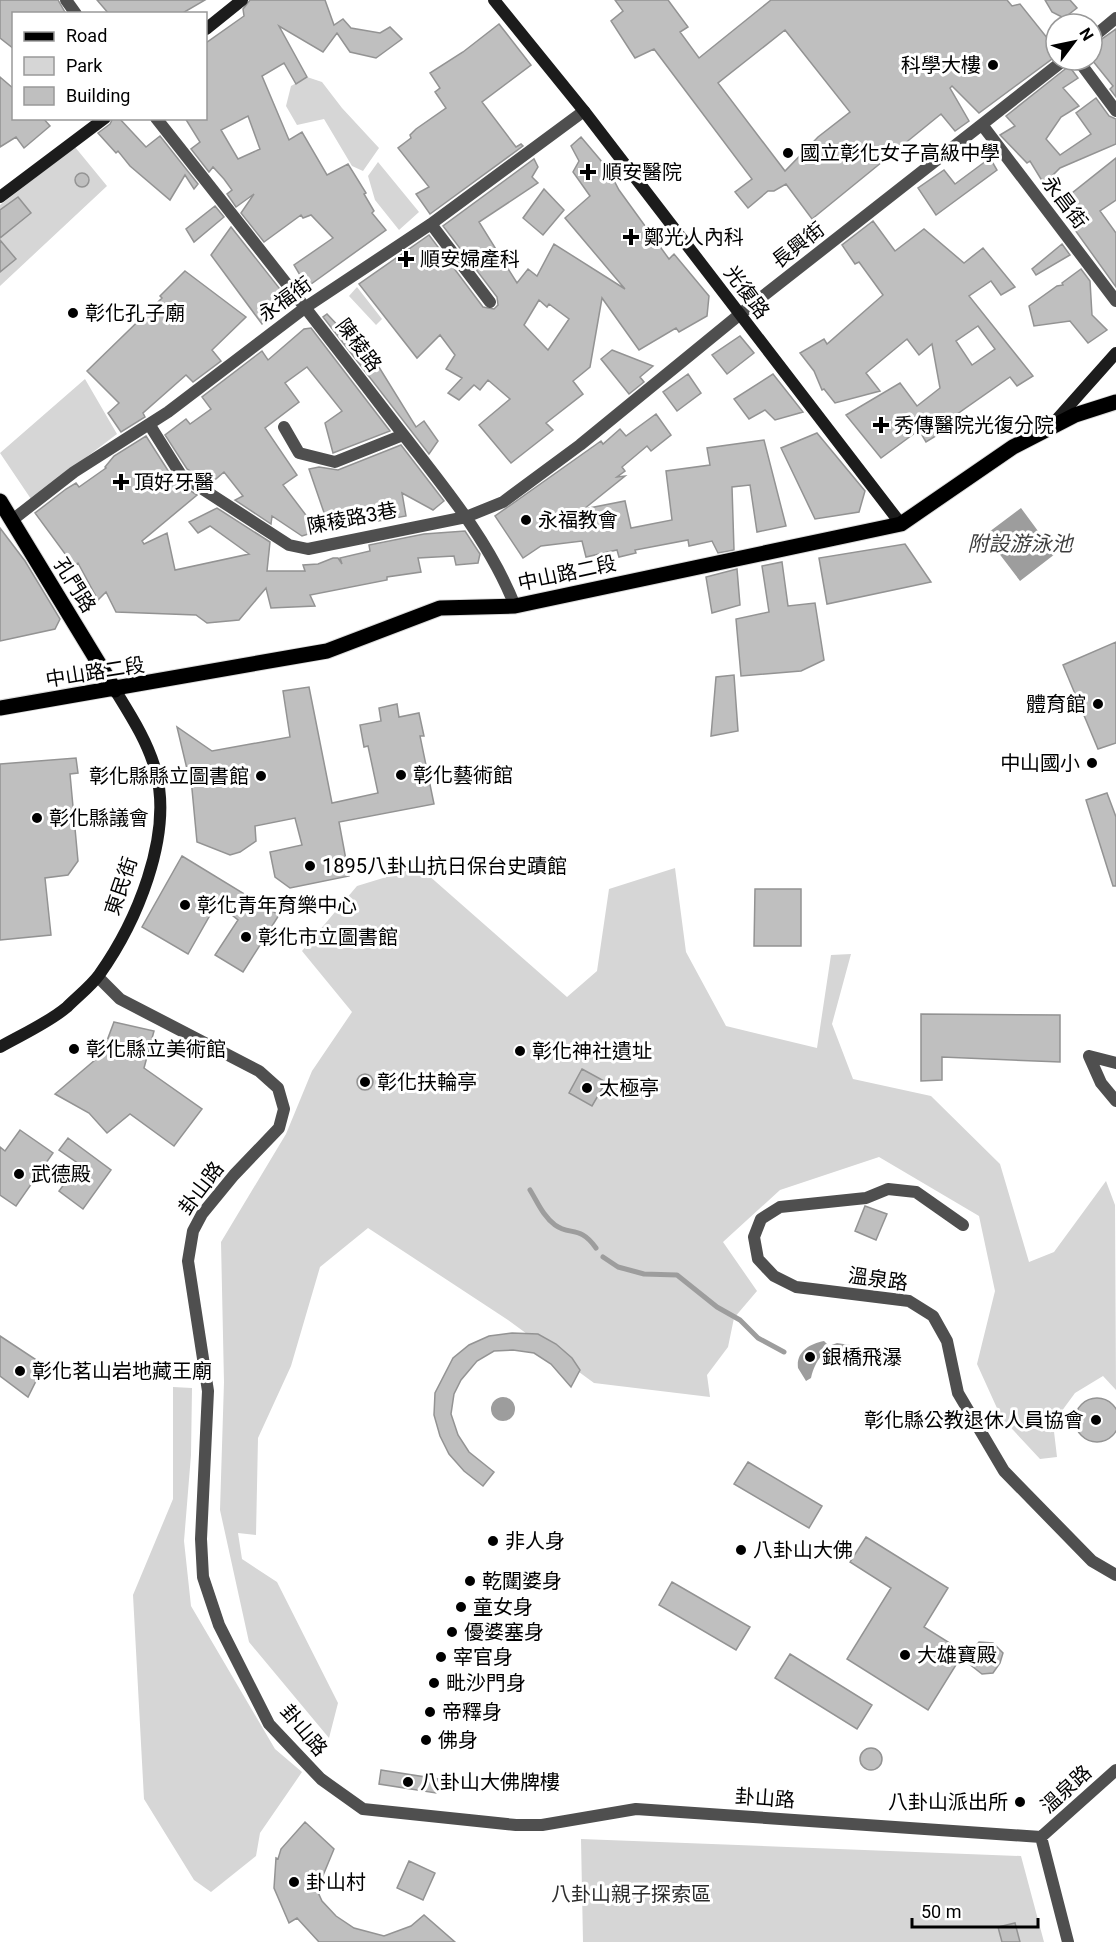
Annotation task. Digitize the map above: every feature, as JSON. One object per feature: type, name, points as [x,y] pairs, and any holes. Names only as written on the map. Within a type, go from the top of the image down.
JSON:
[{"type":"main road","name":"中山路二段","points":[[0,708],[115,690],[327,651],[440,608],[515,606],[901,524],[1013,447],[1075,415],[1116,402]]},
{"type":"main road","name":"孔門路","points":[[0,501],[115,690]]},
{"type":"street","points":[[207,28],[242,0]]},
{"type":"street","name":"光復路","points":[[494,0],[585,111],[901,524]]},
{"type":"street","points":[[1104,28],[1116,18]]},
{"type":"street","name":"長興街","points":[[466,517],[503,502],[580,445],[739,315],[1049,72]]},
{"type":"street","points":[[1087,72],[1116,111]]},
{"type":"street","name":"永福街","points":[[11,521],[74,472],[149,424],[306,307],[430,224],[585,111]]},
{"type":"street","points":[[0,197],[102,120]]},
{"type":"street","name":"陳稜路","points":[[158,120],[306,307],[466,517],[502,573],[515,606]]},
{"type":"street","name":"永昌街","points":[[983,126],[1116,301]]},
{"type":"street","points":[[430,224],[490,302]]},
{"type":"street","points":[[1049,429],[1116,353]]},
{"type":"street","name":"陳稜路3巷","points":[[149,424],[181,475],[289,545],[308,549],[466,517]]},
{"type":"street","points":[[284,428],[299,453],[335,462],[403,435]]},
{"type":"street","name":"東民街","points":[[0,1047],[65,1009],[98,977],[142,898],[156,840],[159,806],[156,773],[139,728],[115,690]]},
{"type":"street","name":"卦山路","points":[[98,977],[120,999],[259,1071],[278,1088],[284,1110],[279,1128],[234,1175],[202,1214],[193,1231],[188,1261],[208,1391],[201,1539],[203,1577],[219,1625],[269,1724],[321,1779],[363,1809],[516,1825],[542,1825],[636,1809],[1041,1837]]},
{"type":"street","points":[[1116,1063],[1089,1056],[1101,1083],[1116,1101]]},
{"type":"street","name":"溫泉路","points":[[963,1225],[916,1192],[888,1189],[866,1198],[780,1208],[761,1219],[754,1237],[758,1259],[774,1276],[796,1287],[909,1301],[933,1316],[947,1341],[958,1394],[1004,1471],[1092,1561],[1116,1575]]},
{"type":"street","name":"溫泉路","points":[[1041,1837],[1116,1770]]},
{"type":"street","points":[[1041,1837],[1068,1942]]},
{"type":"green space","points":[[307,77],[322,82],[342,108],[379,148],[363,171],[352,166],[324,119],[297,125],[286,106],[291,86]]},
{"type":"green space","points":[[75,147],[107,186],[0,286],[0,205]]},
{"type":"green space","points":[[378,162],[419,212],[399,230],[375,200],[368,176]]},
{"type":"green space","points":[[357,287],[382,319],[376,325],[349,296]]},
{"type":"green space","points":[[85,379],[117,434],[31,499],[0,453]]},
{"type":"green space","points":[[419,867],[567,997],[597,971],[609,889],[675,868],[686,952],[726,1026],[817,1048],[831,955],[851,954],[832,1024],[853,1079],[931,1096],[1000,1164],[1029,1262],[1054,1252],[1106,1181],[1115,1205],[1116,1390],[1103,1376],[1075,1393],[1053,1423],[1057,1457],[1040,1459],[1001,1417],[977,1364],[995,1291],[979,1216],[879,1157],[780,1190],[723,1242],[757,1291],[734,1318],[728,1347],[707,1375],[710,1397],[594,1383],[508,1320],[368,1228],[320,1267],[291,1366],[258,1438],[256,1535],[238,1533],[242,1559],[277,1582],[338,1703],[329,1738],[249,1642],[220,1510],[224,1382],[221,1242],[286,1134],[312,1071],[352,1012],[302,951],[357,886]]},
{"type":"green space","points":[[173,1387],[192,1388],[191,1455],[184,1541],[191,1606],[275,1749],[302,1772],[260,1833],[256,1856],[211,1892],[194,1880],[144,1799],[133,1595],[173,1499]]},
{"type":"green space","name":"八卦山親子探索區","points":[[581,1839],[1021,1856],[1044,1942],[583,1942]]},
{"type":"water","name":"附設游泳池","points":[[1021,508],[1055,554],[1020,581],[985,535]]},
{"type":"water","name":"銀橋飛瀑","points":[[824,1341],[829,1346],[837,1343],[850,1345],[849,1349],[834,1349],[824,1354],[816,1364],[811,1378],[806,1381],[798,1368],[799,1357],[813,1344]]},
{"type":"water","points":[[503,1397],[512,1400],[515,1409],[512,1418],[503,1421],[494,1418],[491,1409],[494,1400]]},
{"type":"building","points":[[0,0],[58,0],[65,12],[12,12],[12,47],[0,38]]},
{"type":"building","points":[[97,0],[205,0],[184,12],[107,12]]},
{"type":"building","points":[[250,0],[325,0],[334,25],[343,19],[351,28],[380,33],[390,27],[402,39],[376,58],[350,52],[337,33],[323,52],[279,26],[307,77],[296,84],[284,63],[262,76],[289,140],[302,132],[327,175],[348,164],[366,193],[364,194],[374,211],[372,213],[386,230],[307,287],[294,265],[333,238],[311,215],[303,218],[301,215],[264,242],[241,213],[254,194],[236,207],[227,194],[232,190],[224,179],[213,167],[209,172],[191,149],[200,142],[186,120],[207,120],[207,42],[244,16],[243,9]],"holes":[[[248,116],[260,149],[238,159],[221,130]]]},
{"type":"building","points":[[615,0],[668,0],[688,27],[680,32],[699,58],[771,0],[1007,0],[1012,6],[1020,4],[1044,34],[1044,65],[979,113],[952,86],[950,88],[969,121],[955,131],[941,114],[812,219],[786,184],[774,191],[768,191],[748,208],[735,192],[752,179],[654,49],[635,58],[611,21],[623,11]],"holes":[[[785,30],[850,112],[818,137],[785,171],[718,83]]]},
{"type":"building","points":[[1045,0],[1070,0],[1077,8],[1072,12],[1052,12]]},
{"type":"building","points":[[499,24],[531,65],[482,102],[516,147],[521,144],[523,146],[430,214],[416,194],[429,187],[398,148],[411,138],[410,135],[416,129],[446,108],[435,92],[440,88],[430,73],[463,52]]},
{"type":"building","points":[[1116,29],[1116,97],[1110,89],[1113,86],[1102,72],[1104,72],[1104,38]]},
{"type":"building","points":[[1061,72],[1074,72],[1078,78],[1063,88],[1079,106],[1061,117],[1046,139],[1060,155],[1091,134],[1076,113],[1096,98],[1109,116],[1116,119],[1116,144],[1060,168],[1044,184],[1030,161],[1027,163],[1000,135],[1015,126],[1006,116]]},
{"type":"building","points":[[0,77],[12,87],[12,120],[45,120],[50,126],[24,148],[16,137],[0,147]]},
{"type":"building","points":[[112,120],[121,120],[146,147],[160,136],[198,184],[194,189],[185,175],[170,200],[130,166],[118,151],[116,153],[98,133]]},
{"type":"building","points":[[581,137],[608,169],[619,190],[669,259],[674,254],[709,296],[707,316],[679,332],[676,328],[639,350],[602,298],[590,367],[573,381],[583,394],[546,423],[553,430],[511,463],[479,425],[510,399],[488,380],[480,390],[474,385],[459,400],[448,393],[462,378],[446,369],[455,355],[440,335],[417,358],[359,284],[429,235],[483,307],[494,309],[498,305],[497,297],[443,226],[534,159],[538,167],[532,177],[538,183],[479,222],[517,283],[528,269],[537,276],[554,244],[625,289],[565,218],[590,196],[573,172],[579,161],[571,146]],"holes":[[[539,300],[547,307],[549,304],[569,319],[548,350],[524,325]]]},
{"type":"building","points":[[990,158],[997,170],[936,215],[918,188],[944,170],[955,184]]},
{"type":"building","points":[[1116,158],[1116,200],[1100,211],[1116,233],[1116,287],[1057,205]]},
{"type":"building","points":[[79,173],[85,173],[89,180],[85,187],[79,187],[75,183],[75,177]]},
{"type":"building","points":[[544,189],[564,210],[543,235],[523,218]]},
{"type":"building","points":[[18,197],[31,213],[0,238],[0,210]]},
{"type":"building","points":[[215,206],[224,217],[194,242],[186,229]]},
{"type":"building","points":[[873,221],[895,251],[924,229],[964,263],[983,248],[1015,287],[1001,295],[991,281],[969,296],[1033,376],[1017,386],[1010,377],[943,424],[947,429],[926,442],[919,430],[881,458],[846,415],[900,383],[917,406],[940,388],[932,344],[919,355],[907,339],[866,373],[880,391],[835,403],[824,389],[822,390],[814,371],[800,353],[824,339],[827,344],[883,295],[859,262],[855,264],[842,245]],"holes":[[[978,326],[995,349],[972,365],[956,341]]]},
{"type":"building","points":[[231,227],[287,298],[283,307],[262,324],[211,255]]},
{"type":"building","points":[[0,240],[16,259],[0,272]]},
{"type":"building","points":[[1062,244],[1070,255],[1036,275],[1032,269]]},
{"type":"building","points":[[1081,269],[1090,281],[1092,315],[1107,330],[1088,343],[1070,321],[1034,326],[1029,306],[1057,286],[1063,285],[1062,283]]},
{"type":"building","points":[[185,271],[246,317],[212,350],[221,361],[193,382],[186,375],[143,413],[145,417],[121,432],[108,413],[119,403],[87,371],[162,298],[160,296]]},
{"type":"building","points":[[327,314],[364,353],[369,351],[416,427],[424,421],[438,441],[429,454],[323,317]]},
{"type":"building","points":[[311,328],[390,431],[333,453],[325,423],[342,411],[307,367],[285,383],[299,402],[265,428],[297,475],[283,485],[318,531],[302,536],[272,516],[271,524],[235,500],[243,496],[224,472],[210,484],[187,469],[165,435],[186,419],[190,424],[211,409],[202,397],[262,351],[268,360],[304,329]]},
{"type":"building","points":[[740,336],[754,353],[727,374],[712,355]]},
{"type":"building","points":[[612,350],[653,366],[640,377],[644,382],[629,394],[601,359]]},
{"type":"building","points":[[688,374],[701,393],[677,411],[663,392]]},
{"type":"building","points":[[773,374],[803,412],[775,420],[765,410],[749,419],[734,399]]},
{"type":"building","points":[[656,414],[671,435],[651,451],[647,446],[622,467],[625,471],[617,477],[625,476],[584,509],[625,501],[631,528],[672,520],[666,471],[710,465],[707,448],[764,440],[786,526],[757,532],[750,485],[732,487],[734,550],[718,553],[712,541],[689,546],[688,540],[635,550],[636,553],[619,557],[617,550],[586,557],[582,541],[541,546],[523,558],[495,516],[601,441],[603,444],[620,429],[626,436]]},
{"type":"building","points":[[817,433],[865,491],[859,512],[815,519],[781,448]]},
{"type":"building","points":[[146,436],[174,480],[197,495],[142,541],[144,544],[167,533],[175,570],[249,554],[210,526],[198,533],[189,522],[217,508],[270,542],[267,571],[305,571],[303,565],[318,564],[333,558],[338,558],[342,564],[340,558],[370,551],[369,545],[424,534],[465,531],[480,554],[478,563],[456,565],[454,556],[418,558],[421,572],[387,577],[387,580],[310,595],[315,606],[271,608],[266,588],[239,620],[207,623],[196,615],[116,612],[106,592],[98,600],[78,563],[74,566],[35,513],[76,483],[79,487],[106,468],[114,456]]},
{"type":"building","points":[[401,445],[444,501],[433,510],[402,493],[406,516],[330,530],[309,469],[319,467],[338,470]]},
{"type":"building","points":[[0,528],[25,561],[60,619],[55,629],[0,641]]},
{"type":"building","points":[[905,544],[931,582],[827,604],[819,558]]},
{"type":"building","points":[[782,562],[788,606],[815,603],[824,660],[801,671],[741,676],[736,619],[769,612],[762,566]]},
{"type":"building","points":[[737,569],[740,605],[712,613],[706,577]]},
{"type":"building","name":"體育館","points":[[1116,642],[1116,743],[1098,749],[1063,665]]},
{"type":"building","points":[[734,675],[738,731],[711,736],[716,677]]},
{"type":"building","points":[[309,687],[332,803],[378,793],[368,746],[364,747],[360,725],[381,721],[379,708],[397,704],[399,717],[419,713],[424,736],[420,736],[434,804],[339,822],[349,876],[290,888],[275,877],[270,852],[302,845],[295,818],[255,826],[256,841],[240,852],[230,855],[197,842],[190,768],[187,769],[177,727],[212,751],[290,737],[283,691]]},
{"type":"building","name":"彰化縣議會","points":[[76,758],[78,773],[70,774],[78,861],[68,875],[45,878],[51,935],[0,940],[0,764]]},
{"type":"building","points":[[1107,793],[1116,817],[1116,886],[1113,886],[1086,800]]},
{"type":"building","name":"彰化青年育樂中心","points":[[182,856],[279,915],[243,972],[215,955],[238,920],[217,903],[188,954],[142,927]]},
{"type":"building","points":[[755,889],[801,889],[801,946],[754,946]]},
{"type":"building","points":[[921,1014],[1060,1015],[1060,1062],[942,1057],[942,1080],[921,1081]]},
{"type":"building","points":[[114,1022],[154,1031],[144,1068],[202,1109],[174,1146],[130,1114],[107,1133],[89,1113],[55,1094],[102,1054]]},
{"type":"building","name":"太極亭","points":[[582,1069],[606,1082],[592,1106],[569,1093]]},
{"type":"building","name":"彰化扶輪亭","points":[[365,1074],[373,1082],[365,1090],[357,1082]]},
{"type":"building","name":"武德殿","points":[[20,1130],[53,1153],[16,1206],[0,1195],[0,1147],[5,1151]]},
{"type":"building","points":[[68,1138],[111,1170],[83,1209],[59,1191],[79,1164],[59,1150]]},
{"type":"building","points":[[865,1206],[887,1214],[876,1240],[855,1231]]},
{"type":"building","points":[[512,1333],[538,1334],[556,1344],[572,1358],[580,1370],[571,1387],[551,1364],[534,1353],[513,1350],[494,1351],[477,1361],[461,1380],[454,1394],[451,1414],[458,1435],[469,1452],[494,1472],[483,1486],[464,1471],[449,1454],[440,1436],[434,1415],[435,1393],[453,1358],[469,1345],[489,1336]]},
{"type":"building","name":"彰化茗山岩地藏王廟","points":[[0,1336],[44,1365],[28,1397],[0,1376]]},
{"type":"building","name":"彰化縣公教退休人員協會","points":[[1097,1398],[1113,1404],[1117,1412],[1117,1428],[1113,1436],[1097,1442],[1081,1436],[1075,1420],[1081,1404]]},
{"type":"building","points":[[748,1462],[822,1506],[809,1528],[734,1484]]},
{"type":"building","name":"大雄寶殿","points":[[866,1537],[948,1588],[924,1627],[964,1652],[928,1710],[847,1659],[891,1588],[850,1562]]},
{"type":"building","points":[[672,1582],[750,1627],[736,1650],[659,1605]]},
{"type":"building","points":[[979,1642],[993,1643],[1003,1653],[993,1673],[982,1674],[964,1660]]},
{"type":"building","points":[[790,1654],[872,1705],[857,1729],[775,1678]]},
{"type":"building","points":[[871,1748],[879,1751],[882,1759],[879,1767],[871,1770],[863,1767],[860,1759],[863,1751]]},
{"type":"building","name":"八卦山大佛牌樓","points":[[381,1770],[438,1779],[436,1793],[379,1784]]},
{"type":"building","name":"卦山村","points":[[305,1822],[334,1849],[317,1890],[322,1901],[336,1916],[354,1928],[384,1936],[411,1926],[424,1915],[455,1942],[319,1942],[297,1918],[289,1923],[274,1888],[276,1858],[278,1859],[281,1849]]},
{"type":"building","points":[[409,1861],[435,1873],[423,1900],[397,1888]]},
{"type":"building","points":[[1015,1923],[1020,1942],[1002,1942],[998,1927]]},
{"type":"waterway","points":[[530,1190],[547,1218],[560,1228],[585,1236],[596,1248]]},
{"type":"waterway","points":[[603,1257],[618,1267],[644,1274],[677,1275],[717,1307],[740,1320],[758,1338],[784,1352]]},
{"type":"place","name":"科學大樓","points":[[993,65]]},
{"type":"place","name":"國立彰化女子高級中學","points":[[788,153]]},
{"type":"place","name":"順安醫院","points":[[588,172]]},
{"type":"place","name":"鄭光人內科","points":[[631,237]]},
{"type":"place","name":"順安婦產科","points":[[406,259]]},
{"type":"place","name":"彰化孔子廟","points":[[73,313]]},
{"type":"place","name":"秀傳醫院光復分院","points":[[881,425]]},
{"type":"place","name":"頂好牙醫","points":[[121,482]]},
{"type":"place","name":"永福教會","points":[[526,520]]},
{"type":"place","name":"體育館","points":[[1098,704]]},
{"type":"place","name":"中山國小","points":[[1092,763]]},
{"type":"place","name":"彰化藝術館","points":[[401,775]]},
{"type":"place","name":"彰化縣縣立圖書館","points":[[261,776]]},
{"type":"place","name":"彰化縣議會","points":[[37,818]]},
{"type":"place","name":"1895八卦山抗日保台史蹟館","points":[[310,866]]},
{"type":"place","name":"彰化青年育樂中心","points":[[185,905]]},
{"type":"place","name":"彰化市立圖書館","points":[[246,937]]},
{"type":"place","name":"彰化縣立美術館","points":[[74,1049]]},
{"type":"place","name":"彰化神社遺址","points":[[520,1051]]},
{"type":"place","name":"彰化扶輪亭","points":[[365,1082]]},
{"type":"place","name":"太極亭","points":[[587,1088]]},
{"type":"place","name":"武德殿","points":[[19,1174]]},
{"type":"place","name":"銀橋飛瀑","points":[[810,1357]]},
{"type":"place","name":"彰化茗山岩地藏王廟","points":[[20,1371]]},
{"type":"place","name":"彰化縣公教退休人員協會","points":[[1096,1420]]},
{"type":"place","name":"非人身","points":[[493,1541]]},
{"type":"place","name":"八卦山大佛","points":[[741,1550]]},
{"type":"place","name":"乾闥婆身","points":[[470,1581]]},
{"type":"place","name":"童女身","points":[[461,1607]]},
{"type":"place","name":"優婆塞身","points":[[452,1632]]},
{"type":"place","name":"大雄寶殿","points":[[905,1655]]},
{"type":"place","name":"宰官身","points":[[441,1657]]},
{"type":"place","name":"毗沙門身","points":[[434,1683]]},
{"type":"place","name":"帝釋身","points":[[430,1712]]},
{"type":"place","name":"佛身","points":[[426,1740]]},
{"type":"place","name":"八卦山大佛牌樓","points":[[408,1782]]},
{"type":"place","name":"八卦山派出所","points":[[1020,1802]]},
{"type":"place","name":"卦山村","points":[[294,1882]]}]
